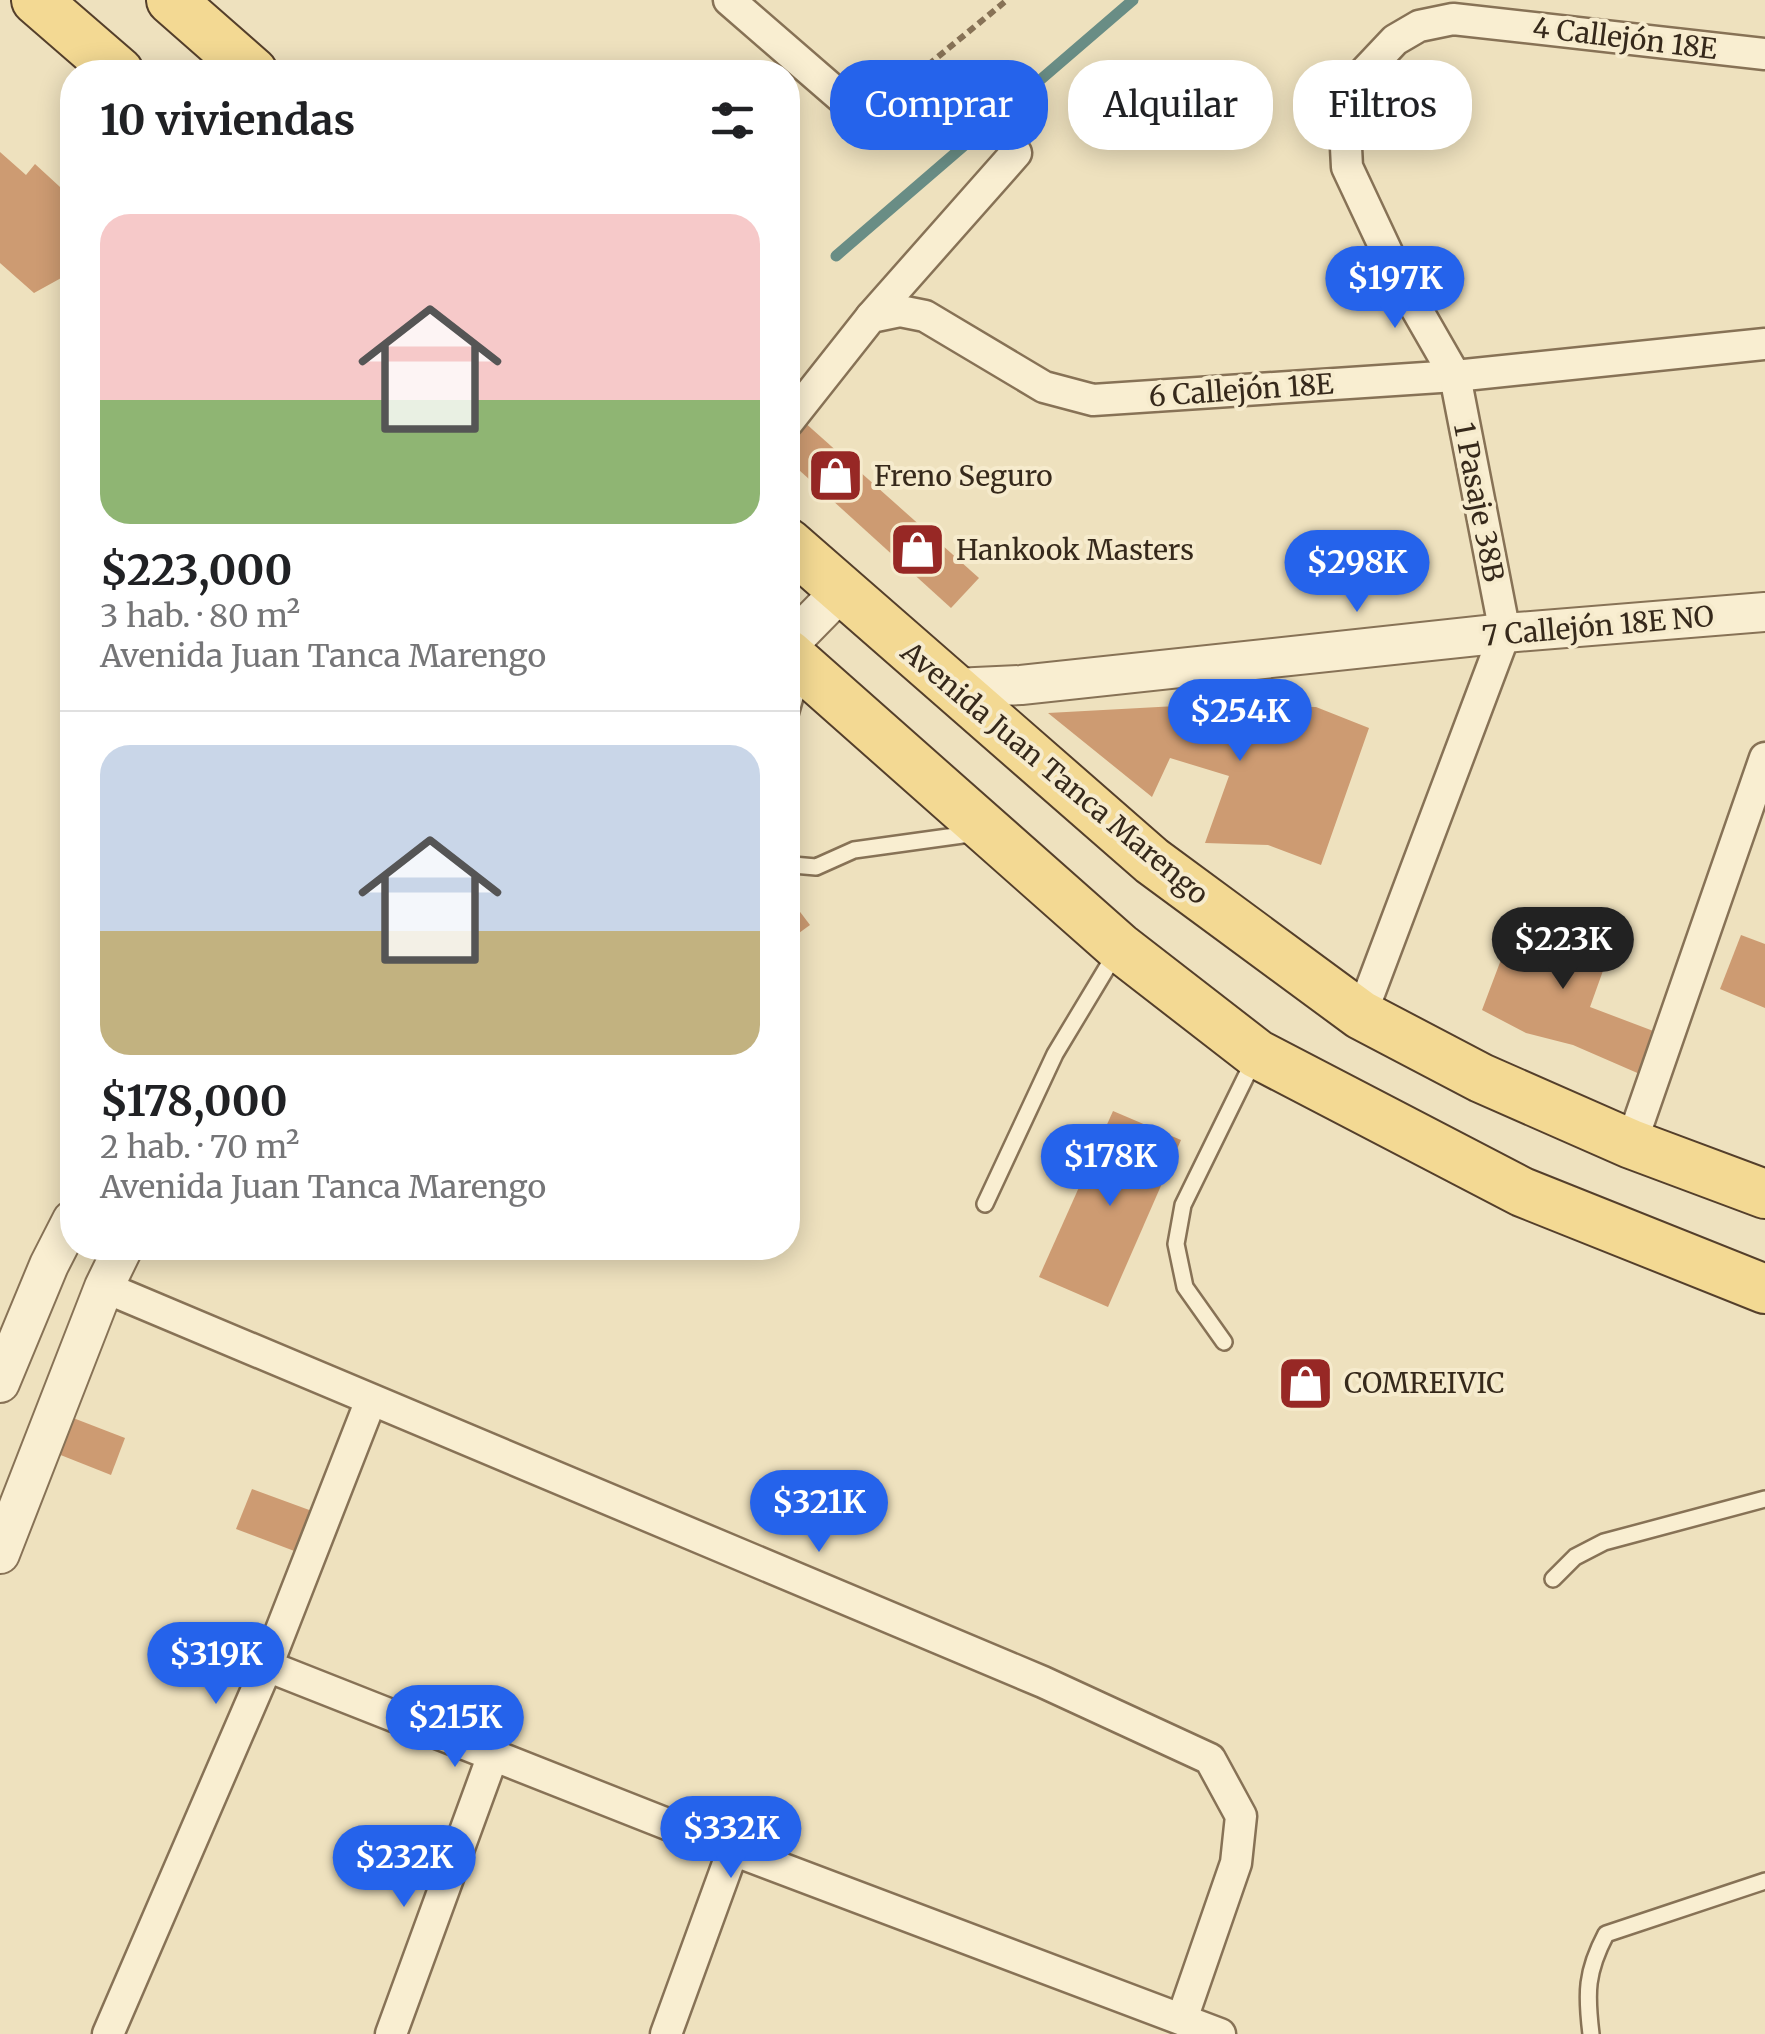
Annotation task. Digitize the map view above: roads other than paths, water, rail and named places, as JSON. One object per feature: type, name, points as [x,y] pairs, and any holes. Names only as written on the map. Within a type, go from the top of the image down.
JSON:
[{"type":"main road","points":[[36,0],[106,60]]},
{"type":"main road","points":[[170,0],[239,60]]},
{"type":"main road","name":"Avenida Juan Tanca Marengo","points":[[800,554],[1152,860],[1360,1015],[1481,1078],[1631,1144],[1765,1194]]},
{"type":"main road","points":[[800,662],[1119,947],[1257,1054],[1522,1192],[1765,1289]]},
{"type":"street","points":[[730,0],[798,60]]},
{"type":"street","name":"4 Callejón 18E","points":[[1376,57],[1420,26],[1453,18],[1764,46]]},
{"type":"street","name":"1 Pasaje 38B","points":[[1376,57],[1361,76],[1350,102],[1345,128],[1348,168],[1402,282],[1454,376],[1505,633]]},
{"type":"street","points":[[800,62],[830,88]]},
{"type":"street","points":[[800,407],[872,317],[1016,152]]},
{"type":"street","name":"6 Callejón 18E","points":[[872,317],[900,311],[925,316],[1044,386],[1093,400],[1454,376],[1765,344]]},
{"type":"street","points":[[800,647],[842,591]]},
{"type":"street","name":"7 Callejón 18E NO","points":[[954,688],[1505,633],[1765,612]]},
{"type":"street","points":[[1360,1015],[1505,633]]},
{"type":"street","points":[[1631,1144],[1765,758]]},
{"type":"street","points":[[0,1384],[60,1243]]},
{"type":"street","points":[[0,1554],[117,1260]]},
{"type":"street","points":[[104,1287],[1043,1682],[1210,1758],[1241,1816],[1236,1862],[1182,2020]]},
{"type":"street","points":[[108,2034],[267,1666],[371,1400]]},
{"type":"street","points":[[267,1666],[733,1850],[1220,2034]]},
{"type":"street","points":[[391,2034],[492,1755]]},
{"type":"street","points":[[666,2034],[733,1850]]},
{"type":"lane","points":[[800,865],[816,867],[854,850],[986,832]]},
{"type":"lane","points":[[985,1204],[1055,1054],[1119,947]]},
{"type":"lane","points":[[1224,1342],[1186,1287],[1176,1244],[1183,1205],[1257,1054]]},
{"type":"lane","points":[[1552,1579],[1576,1557],[1604,1542],[1765,1499]]},
{"type":"lane","points":[[1591,2034],[1586,1988],[1606,1934],[1765,1881]]},
{"type":"waterway","points":[[836,256],[1133,0]]},
{"type":"place","name":"Freno Seguro","points":[[835,476]]},
{"type":"place","name":"Hankook Masters","points":[[917,550]]},
{"type":"place","name":"COMREIVIC","points":[[1305,1383]]}]
